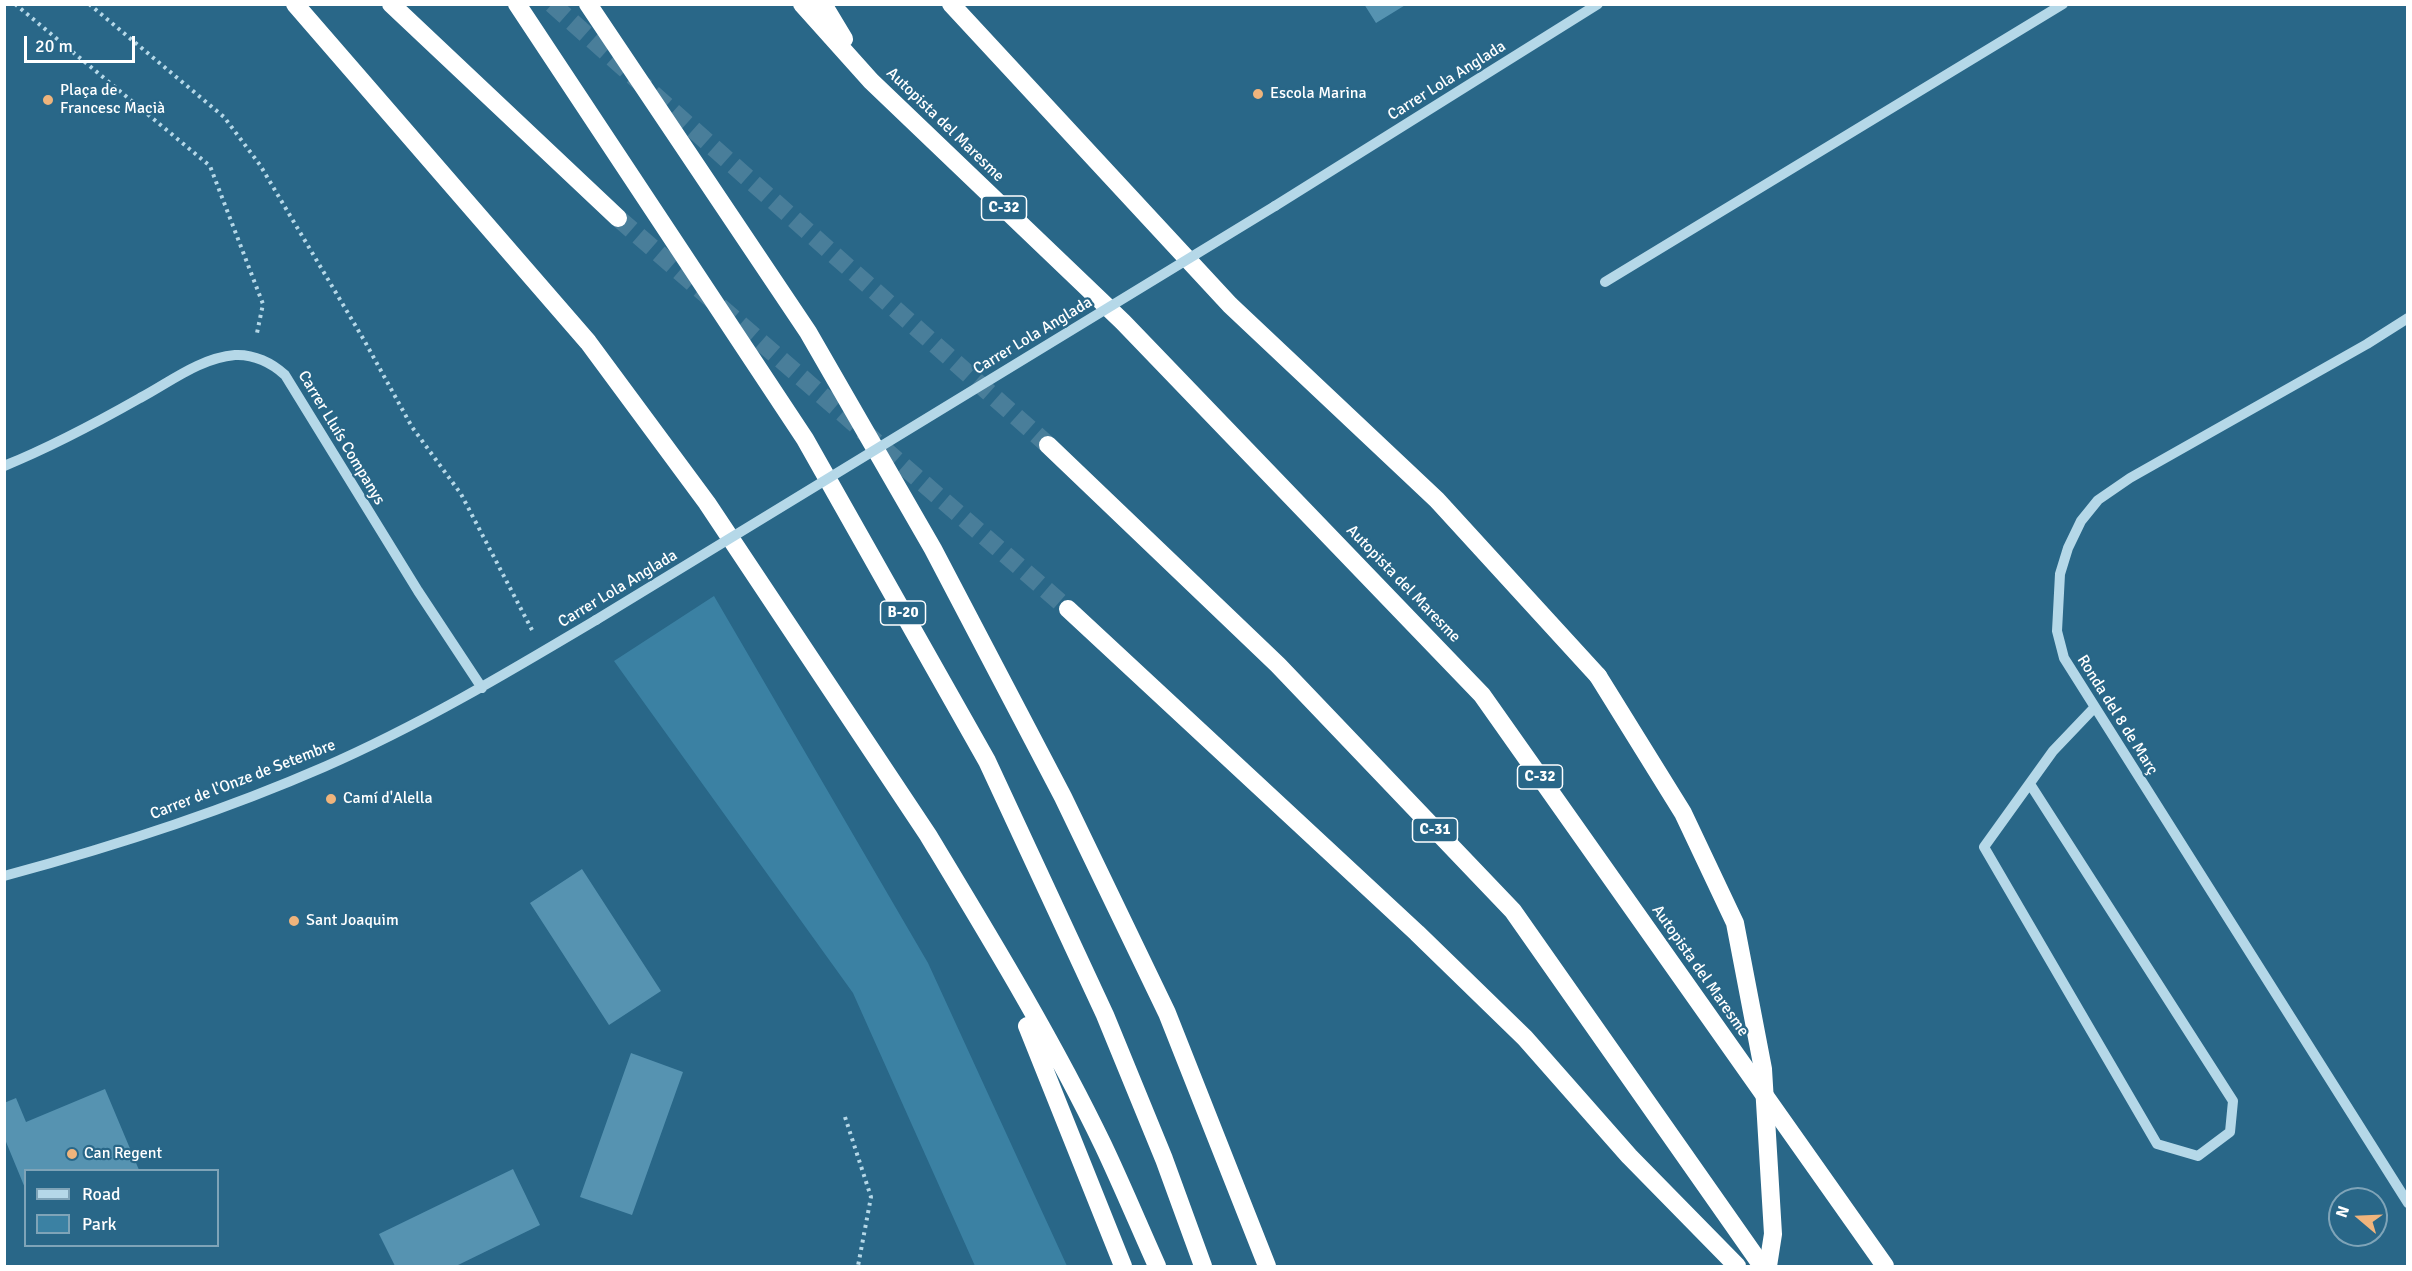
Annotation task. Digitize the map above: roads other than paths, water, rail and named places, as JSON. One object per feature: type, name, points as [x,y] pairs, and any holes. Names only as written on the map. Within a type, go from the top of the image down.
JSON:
[{"type":"highway","points":[[295,4],[588,342],[706,503],[928,835],[961,890],[1073,1087],[1103,1145],[1157,1266]]},
{"type":"highway","points":[[391,4],[618,218]]},
{"type":"highway","name":"B-20","points":[[517,4],[805,439],[987,761],[1105,1015],[1164,1159],[1203,1266]]},
{"type":"highway","points":[[588,4],[808,332],[933,549],[1064,797],[1167,1013],[1267,1266]]},
{"type":"highway","name":"Autopista del Maresme","points":[[802,4],[871,81],[1123,322],[1482,694],[1885,1266]]},
{"type":"highway","points":[[823,4],[871,81]]},
{"type":"highway","points":[[951,4],[1230,305],[1437,500],[1598,676],[1683,813],[1734,923],[1763,1069],[1773,1234],[1768,1266]]},
{"type":"highway","name":"C-31","points":[[1048,445],[1278,665],[1513,911],[1762,1266]]},
{"type":"highway","points":[[1068,609],[1418,933],[1500,1014],[1629,1156],[1737,1266]]},
{"type":"highway","points":[[961,890],[1034,1041],[1123,1266]]},
{"type":"street","name":"Carrer Lola Anglada","points":[[482,688],[1275,206],[1598,4]]},
{"type":"street","points":[[1605,282],[2062,4]]},
{"type":"street","name":"Ronda del 8 de Març","points":[[2408,318],[2367,344],[2130,478],[2098,500],[2081,521],[2067,548],[2060,574],[2057,631],[2064,658],[2094,708],[2408,1203]]},
{"type":"street","name":"Carrer Lluís Companys","points":[[4,466],[45,450],[205,363],[237,355],[253,357],[270,364],[285,375],[411,581],[482,688]]},
{"type":"street","name":"Carrer de l'Onze de Setembre","points":[[4,876],[136,836],[323,768],[482,688]]},
{"type":"street","points":[[2030,784],[2233,1101],[2230,1132],[2198,1156],[2157,1144],[1984,847],[2053,751],[2094,708]]},
{"type":"tunnel","points":[[552,4],[1048,445]]},
{"type":"tunnel","points":[[618,218],[1068,609]]},
{"type":"place","name":"Escola Marina","points":[[1258,94]]},
{"type":"place","name":"Plaça de Francesc Macià","points":[[48,100]]},
{"type":"place","name":"Camí d'Alella","points":[[331,799]]},
{"type":"place","name":"Sant Joaquim","points":[[294,921]]},
{"type":"place","name":"Can Regent","points":[[72,1154]]}]
